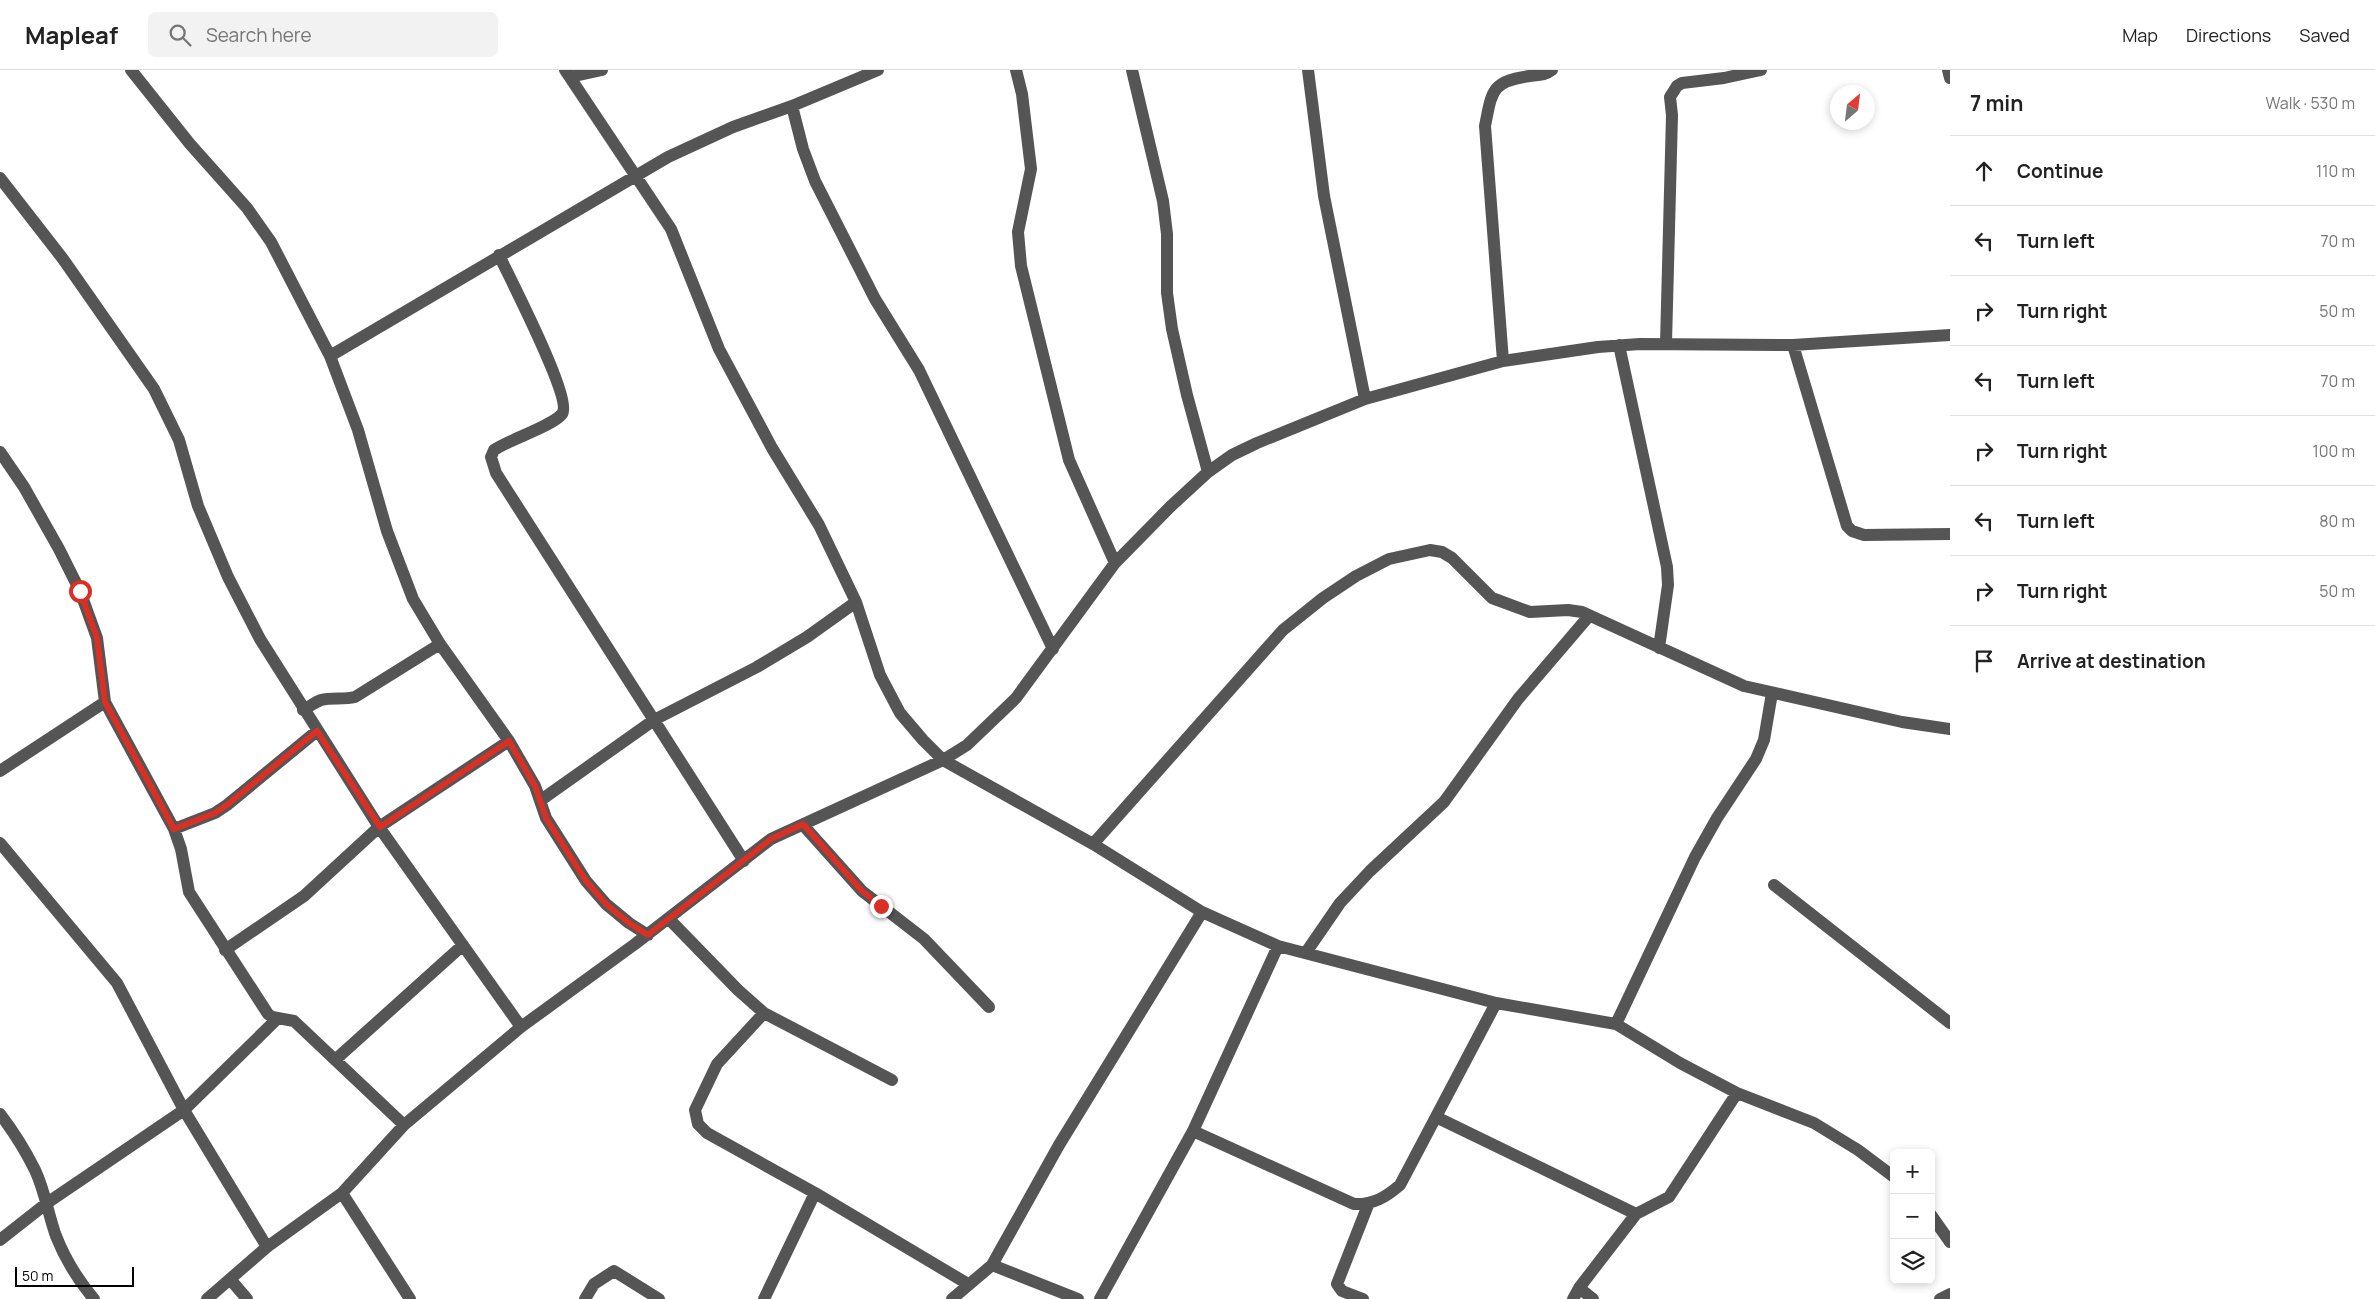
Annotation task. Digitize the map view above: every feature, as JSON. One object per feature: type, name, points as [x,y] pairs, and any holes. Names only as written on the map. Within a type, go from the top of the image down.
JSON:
[{"type":"street","points":[[131,70],[160,108],[225,181],[270,242],[330,356],[358,430],[387,531],[413,599],[440,644],[509,741],[541,800],[546,818],[586,881],[606,904],[629,923],[648,935]]},
{"type":"street","points":[[602,70],[568,74],[637,175],[671,229],[719,349],[772,448],[819,525],[856,602],[880,675],[900,713],[922,740],[943,760],[1093,844],[1202,912],[1278,946],[1307,952],[1496,1003],[1616,1024],[1680,1063],[1737,1093],[1814,1123],[1858,1150],[1890,1174]]},
{"type":"street","points":[[330,356],[668,157],[733,127],[792,106],[858,80],[878,70]]},
{"type":"street","points":[[1016,70],[1031,168],[1018,232],[1021,266],[1069,460],[1115,563]]},
{"type":"street","points":[[1132,70],[1163,201],[1167,234],[1167,293],[1172,329],[1187,395],[1208,472]]},
{"type":"street","points":[[1308,70],[1324,196],[1365,398]]},
{"type":"street","points":[[1503,362],[1485,126],[1491,94],[1496,88],[1511,79],[1547,74],[1552,70]]},
{"type":"street","points":[[1666,344],[1672,115],[1670,98],[1677,86],[1682,82],[1724,78],[1761,70]]},
{"type":"street","points":[[1948,70],[1950,78]]},
{"type":"street","points":[[792,106],[803,149],[815,181],[876,299],[919,370],[1053,649]]},
{"type":"street","points":[[0,178],[63,259],[154,389],[179,440],[198,506],[228,578],[260,639],[303,710],[380,827],[521,1026]]},
{"type":"street","points":[[499,256],[553,370],[564,406],[562,414],[552,421],[494,450],[491,457],[496,474],[744,860]]},
{"type":"street","points":[[207,1299],[267,1248],[342,1194],[404,1125],[521,1026],[648,935],[771,839],[943,760],[967,745],[1016,698],[1115,563],[1176,501],[1208,472],[1232,455],[1365,398],[1503,362],[1619,346],[1666,344],[1792,345],[1950,335]]},
{"type":"street","points":[[1792,345],[1847,526],[1852,531],[1864,535],[1950,534]]},
{"type":"street","points":[[1619,346],[1667,567],[1668,585],[1659,648]]},
{"type":"street","points":[[0,452],[24,486],[80,591],[97,638],[105,702],[174,829],[181,849],[189,892],[268,1014],[277,1019],[285,1018],[294,1021],[404,1125]]},
{"type":"street","points":[[1093,844],[1283,630],[1323,598],[1356,576],[1389,559],[1430,550],[1442,552],[1452,558],[1492,598],[1530,612],[1568,610],[1589,616],[1744,686],[1902,722],[1950,729]]},
{"type":"street","points":[[541,800],[654,720],[757,668],[808,636],[856,602]]},
{"type":"street","points":[[1307,952],[1324,924],[1340,903],[1370,871],[1444,802],[1518,698],[1589,616]]},
{"type":"street","points":[[303,710],[320,700],[331,698],[344,700],[355,697],[440,644]]},
{"type":"street","points":[[1616,1024],[1695,857],[1717,818],[1756,759],[1764,740],[1772,693]]},
{"type":"street","points":[[0,771],[105,702]]},
{"type":"street","points":[[174,829],[215,813],[227,805],[317,731]]},
{"type":"street","points":[[225,950],[304,896],[380,827],[509,741]]},
{"type":"street","points":[[803,824],[862,891],[924,939],[989,1007]]},
{"type":"street","points":[[0,843],[117,983],[184,1110],[267,1248]]},
{"type":"street","points":[[1774,885],[1947,1017]]},
{"type":"street","points":[[952,1299],[992,1264],[1059,1145],[1202,912]]},
{"type":"street","points":[[669,919],[738,990],[764,1013],[892,1080]]},
{"type":"street","points":[[335,1060],[463,945]]},
{"type":"street","points":[[1100,1299],[1193,1131],[1278,946]]},
{"type":"street","points":[[1193,1131],[1354,1204],[1368,1205],[1387,1196],[1400,1185],[1496,1003]]},
{"type":"street","points":[[764,1013],[717,1064],[695,1110],[698,1124],[707,1133],[816,1193],[968,1284]]},
{"type":"street","points":[[0,1240],[47,1203],[184,1110],[277,1019]]},
{"type":"street","points":[[1593,1299],[1576,1293],[1636,1214],[1669,1197],[1737,1093]]},
{"type":"street","points":[[0,1114],[15,1134],[35,1170],[66,1258],[79,1281],[94,1299]]},
{"type":"street","points":[[1436,1117],[1636,1214]]},
{"type":"street","points":[[764,1299],[816,1193]]},
{"type":"street","points":[[342,1194],[410,1299]]},
{"type":"street","points":[[1363,1299],[1342,1291],[1337,1284],[1368,1205]]},
{"type":"street","points":[[1935,1221],[1950,1242]]},
{"type":"street","points":[[992,1264],[1078,1299]]},
{"type":"street","points":[[585,1299],[594,1284],[614,1271],[659,1299]]},
{"type":"street","points":[[230,1279],[247,1299]]},
{"type":"street","points":[[1940,1299],[1950,1294]]},
{"type":"route","points":[[80,591],[97,638],[105,702],[174,829],[215,813],[227,805],[317,731],[380,827],[509,741],[535,786],[546,818],[586,881],[606,904],[629,923],[648,935],[771,839],[803,824],[862,891],[881,906]]}]
